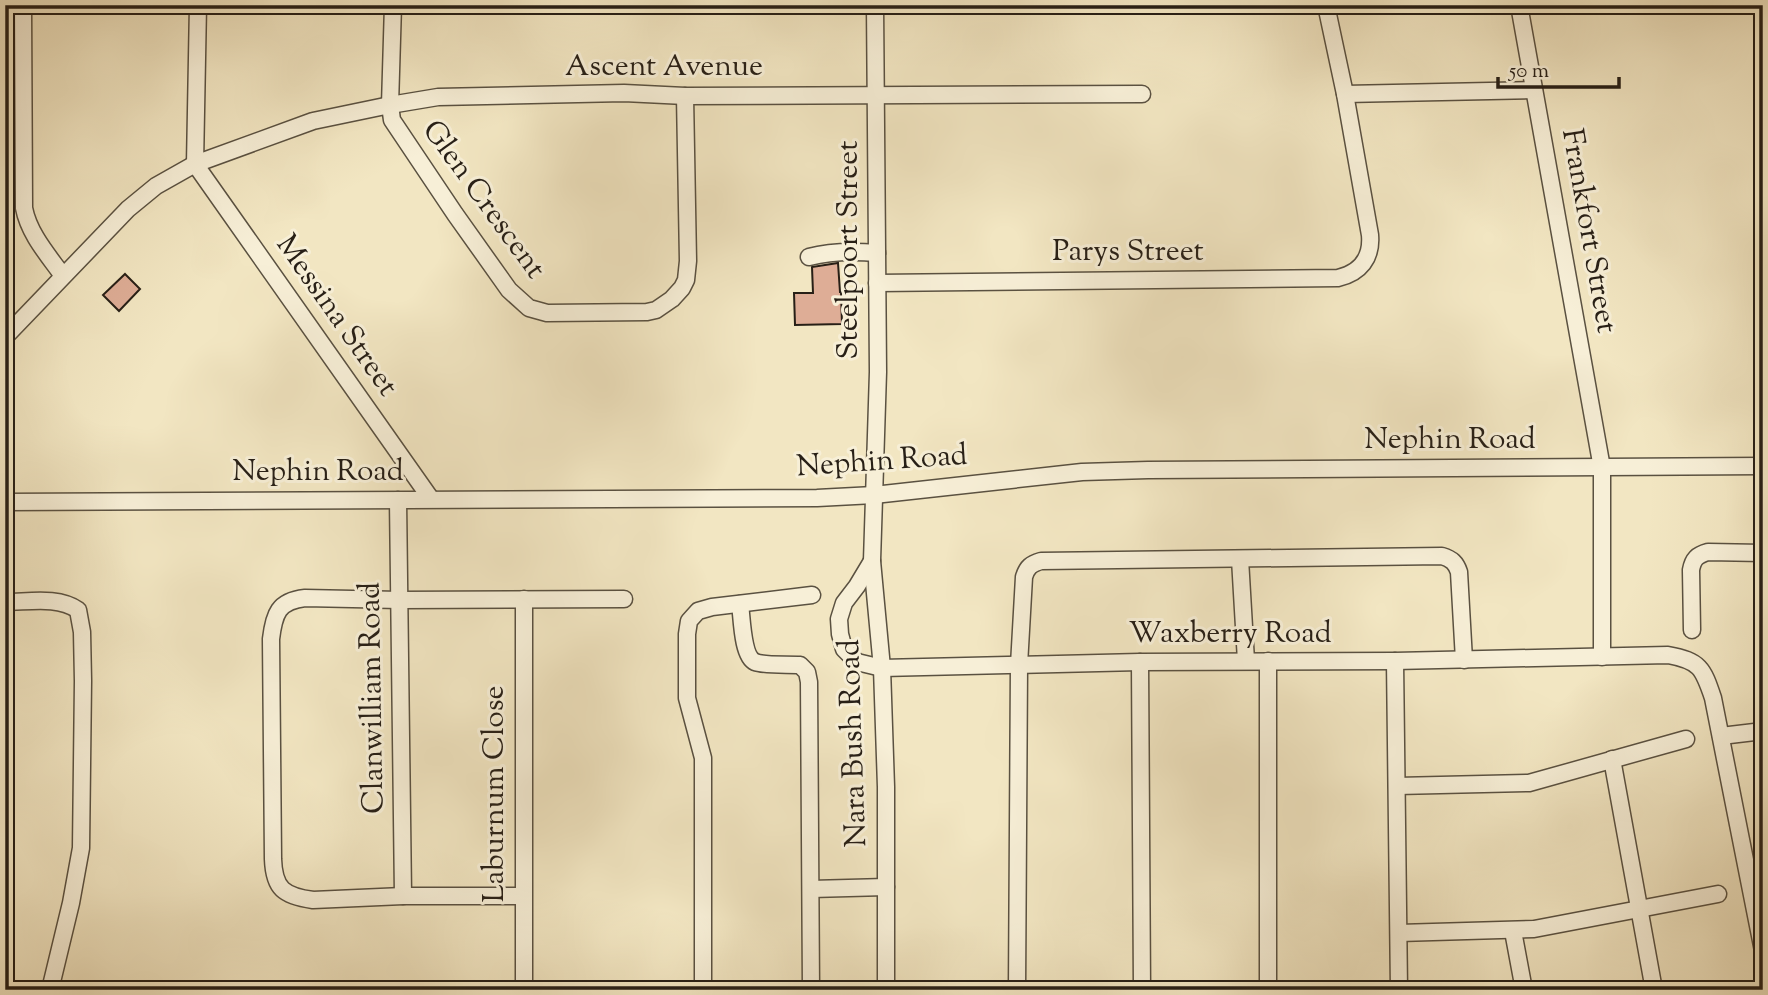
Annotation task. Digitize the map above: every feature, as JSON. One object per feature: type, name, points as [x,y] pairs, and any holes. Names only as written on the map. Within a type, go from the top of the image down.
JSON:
[{"type":"street","points":[[23,5],[24,208],[34,235],[62,276]]},
{"type":"street","points":[[195,164],[198,5]]},
{"type":"street","points":[[390,105],[393,5]]},
{"type":"street","name":"Steelpoort Street","points":[[874,495],[877,372],[875,5]]},
{"type":"street","points":[[1326,5],[1345,94],[1534,90]]},
{"type":"street","name":"Frankfort Street","points":[[1519,5],[1602,468],[1602,657]]},
{"type":"street","name":"Ascent Avenue","points":[[5,337],[62,276],[156,186],[195,164],[313,121],[438,97],[505,94],[1142,94]]},
{"type":"street","name":"Parys Street","points":[[877,282],[1338,278],[1354,272],[1361,267],[1371,245],[1345,94]]},
{"type":"street","name":"Glen Crescent","points":[[390,105],[392,120],[397,129],[502,281],[522,303],[547,313],[647,312],[656,310],[673,299],[686,280],[688,246],[685,96]]},
{"type":"street","name":"Messina Street","points":[[195,164],[431,499]]},
{"type":"street","points":[[809,257],[839,252],[877,253]]},
{"type":"street","name":"Nephin Road","points":[[5,502],[817,498],[874,495],[1082,472],[1135,470],[1763,466]]},
{"type":"street","name":"Nara Bush Road","points":[[874,495],[872,561],[882,668],[886,787],[886,990]]},
{"type":"street","name":"Clanwilliam Road","points":[[398,500],[403,896]]},
{"type":"street","points":[[1692,629],[1691,570],[1693,561],[1699,554],[1763,553]]},
{"type":"street","points":[[1017,990],[1019,666],[1024,577],[1033,563],[1442,556],[1456,564],[1459,572],[1464,660]]},
{"type":"street","points":[[1240,559],[1246,661]]},
{"type":"street","name":"Waxberry Road","points":[[872,561],[844,603],[839,619],[840,634],[844,649],[857,662],[882,668],[1668,655],[1696,664],[1704,673],[1713,698],[1721,736]]},
{"type":"street","points":[[703,990],[704,758],[687,698],[689,621],[698,611],[712,607],[812,595]]},
{"type":"street","points":[[523,896],[403,896],[313,900],[289,894],[278,885],[274,873],[271,639],[276,614],[294,599],[624,599]]},
{"type":"street","name":"Laburnum Close","points":[[524,599],[524,990]]},
{"type":"street","points":[[5,603],[62,602],[71,605],[78,610],[82,632],[81,848],[50,990]]},
{"type":"street","points":[[740,604],[746,650],[751,658],[757,663],[800,665],[807,671],[811,990]]},
{"type":"street","points":[[1268,661],[1268,990]]},
{"type":"street","points":[[1395,661],[1399,990]]},
{"type":"street","points":[[1140,662],[1142,990]]},
{"type":"street","points":[[1762,944],[1721,736],[1763,731]]},
{"type":"street","points":[[1397,786],[1529,783],[1686,739]]},
{"type":"street","points":[[1612,759],[1654,990]]},
{"type":"street","points":[[811,889],[886,887]]},
{"type":"street","points":[[1399,933],[1534,929],[1718,894]]},
{"type":"street","points":[[1513,931],[1524,990]]},
{"type":"building","points":[[838,263],[842,324],[795,325],[794,293],[813,293],[812,267]]},
{"type":"building","points":[[125,274],[140,289],[119,311],[103,295]]}]
